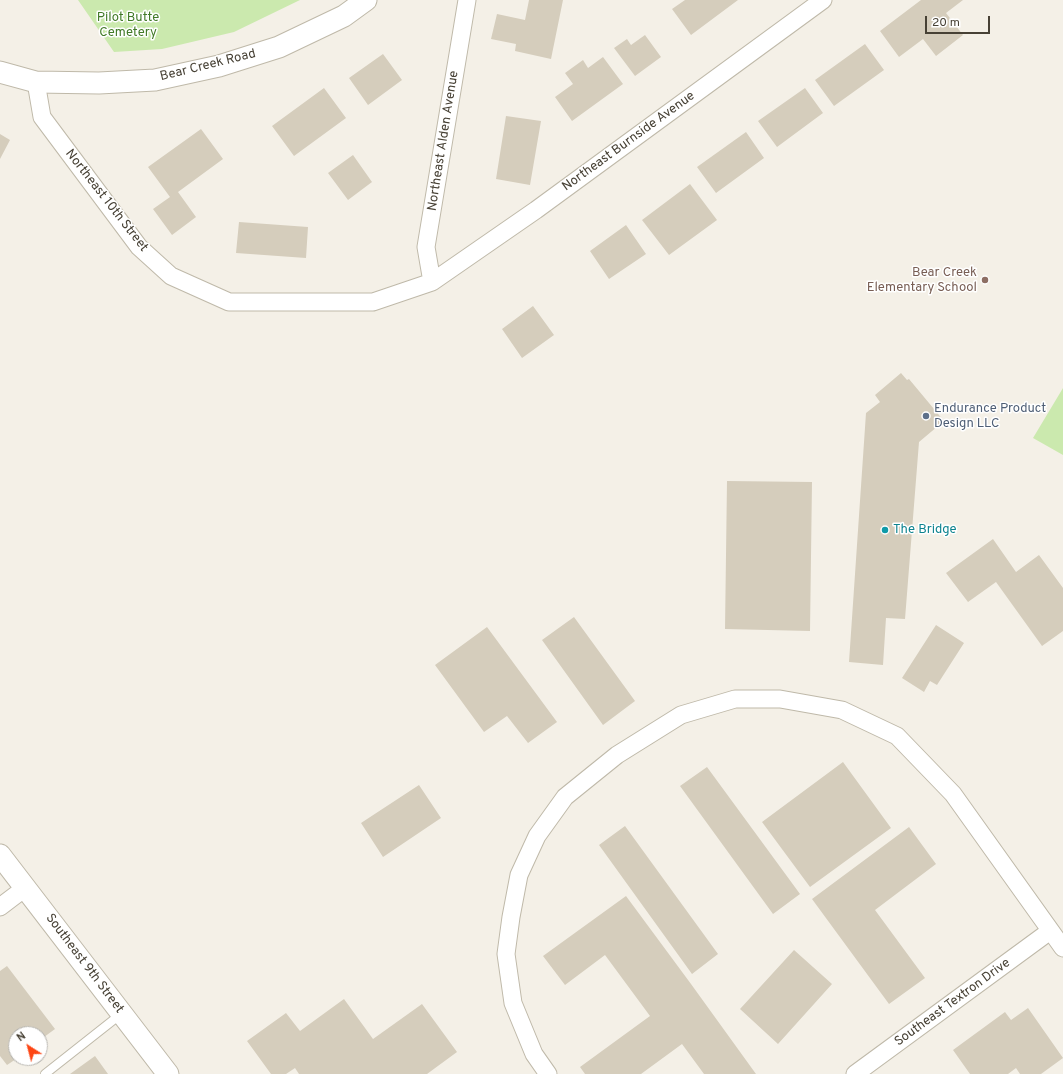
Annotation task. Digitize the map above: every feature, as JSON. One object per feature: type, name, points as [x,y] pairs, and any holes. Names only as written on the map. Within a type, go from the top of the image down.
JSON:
[{"type":"street","name":"Bear Creek Road","points":[[36,82],[99,83],[155,80],[219,66],[280,47],[344,16],[366,0]]},
{"type":"street","name":"Northeast Alden Avenue","points":[[432,282],[426,247],[467,0]]},
{"type":"street","name":"Northeast Burnside Avenue","points":[[432,282],[543,205],[823,0]]},
{"type":"street","points":[[0,72],[36,82]]},
{"type":"street","name":"Northeast 10th Street","points":[[36,82],[42,117],[139,247],[171,276],[229,302],[373,302],[432,282]]},
{"type":"street","points":[[548,1074],[534,1054],[513,1002],[506,954],[519,875],[537,836],[565,797],[617,755],[681,715],[734,699],[780,699],[842,710],[897,736],[953,794],[1063,948]]},
{"type":"street","name":"Southeast 9th Street","points":[[0,855],[168,1074]]},
{"type":"street","points":[[0,907],[25,888]]},
{"type":"street","name":"Southeast Textron Drive","points":[[855,1074],[1050,931]]},
{"type":"lane","points":[[45,1074],[121,1013]]},
{"type":"green space","name":"Pilot Butte Cemetery","points":[[78,0],[300,0],[234,32],[162,49],[114,52]]},
{"type":"green space","points":[[1063,388],[1063,455],[1033,438]]},
{"type":"building","points":[[529,0],[563,0],[551,59],[515,51],[516,44],[491,39],[497,14],[525,20]]},
{"type":"building","points":[[685,0],[738,0],[691,35],[672,9]]},
{"type":"building","points":[[921,0],[963,0],[946,13],[963,35],[936,56],[923,39],[899,57],[880,31]]},
{"type":"building","points":[[645,35],[661,57],[635,76],[614,48],[627,39],[631,45]]},
{"type":"building","points":[[865,44],[884,70],[834,106],[815,80]]},
{"type":"building","points":[[383,54],[402,80],[368,105],[349,78]]},
{"type":"building","points":[[603,57],[623,84],[572,121],[555,97],[573,84],[565,73],[583,60],[588,68]]},
{"type":"building","points":[[324,88],[346,118],[294,156],[272,126]]},
{"type":"building","points":[[805,88],[823,113],[777,147],[758,121]]},
{"type":"building","points":[[506,116],[541,121],[530,185],[496,179]]},
{"type":"building","points":[[201,129],[223,159],[178,192],[196,217],[172,235],[153,209],[170,197],[148,167]]},
{"type":"building","points":[[746,132],[764,158],[716,193],[697,167]]},
{"type":"building","points":[[0,134],[10,140],[0,159]]},
{"type":"building","points":[[353,155],[372,182],[348,200],[328,173]]},
{"type":"building","points":[[690,184],[717,220],[669,255],[642,220]]},
{"type":"building","points":[[239,222],[308,227],[306,258],[236,253]]},
{"type":"building","points":[[626,225],[646,254],[609,279],[590,251]]},
{"type":"building","points":[[533,306],[554,335],[522,358],[502,329]]},
{"type":"building","name":"The Bridge","points":[[901,373],[907,380],[909,379],[944,421],[919,442],[905,619],[886,618],[883,665],[849,662],[866,413],[880,402],[875,395]]},
{"type":"building","points":[[727,481],[812,482],[810,631],[725,629]]},
{"type":"building","points":[[993,539],[1016,572],[1039,555],[1063,588],[1063,631],[1042,646],[996,582],[968,602],[946,573]]},
{"type":"building","points":[[574,617],[635,701],[603,725],[542,640]]},
{"type":"building","points":[[936,625],[964,643],[937,685],[930,681],[924,692],[902,678]]},
{"type":"building","points":[[487,627],[557,722],[528,743],[507,716],[484,732],[435,665]]},
{"type":"building","points":[[843,762],[891,828],[810,887],[762,822]]},
{"type":"building","points":[[707,767],[800,894],[773,914],[680,786]]},
{"type":"building","points":[[419,785],[441,818],[383,857],[361,823]]},
{"type":"building","points":[[625,826],[718,954],[692,974],[599,845]]},
{"type":"building","points":[[909,827],[936,864],[875,910],[925,978],[889,1004],[812,899]]},
{"type":"building","points":[[626,896],[756,1074],[704,1074],[682,1044],[641,1074],[585,1074],[580,1067],[650,1016],[605,955],[565,985],[543,956]]},
{"type":"building","points":[[794,950],[832,984],[778,1044],[740,1009]]},
{"type":"building","points":[[7,966],[55,1029],[48,1034],[48,1026],[8,1026],[7,1065],[0,1056],[0,971]]},
{"type":"building","points":[[344,999],[373,1039],[422,1004],[457,1052],[427,1074],[299,1074],[295,1068],[286,1074],[271,1074],[247,1041],[286,1013],[300,1031]]},
{"type":"building","points":[[1028,1008],[1063,1058],[1041,1074],[1020,1074],[1016,1068],[1008,1074],[970,1074],[953,1050],[1005,1012],[1011,1020]]},
{"type":"building","points":[[95,1056],[108,1074],[70,1074]]},
{"type":"place","name":"Bear Creek Elementary School","points":[[985,280]]},
{"type":"place","name":"Endurance Product Design LLC","points":[[926,416]]},
{"type":"place","name":"The Bridge","points":[[885,530]]}]
